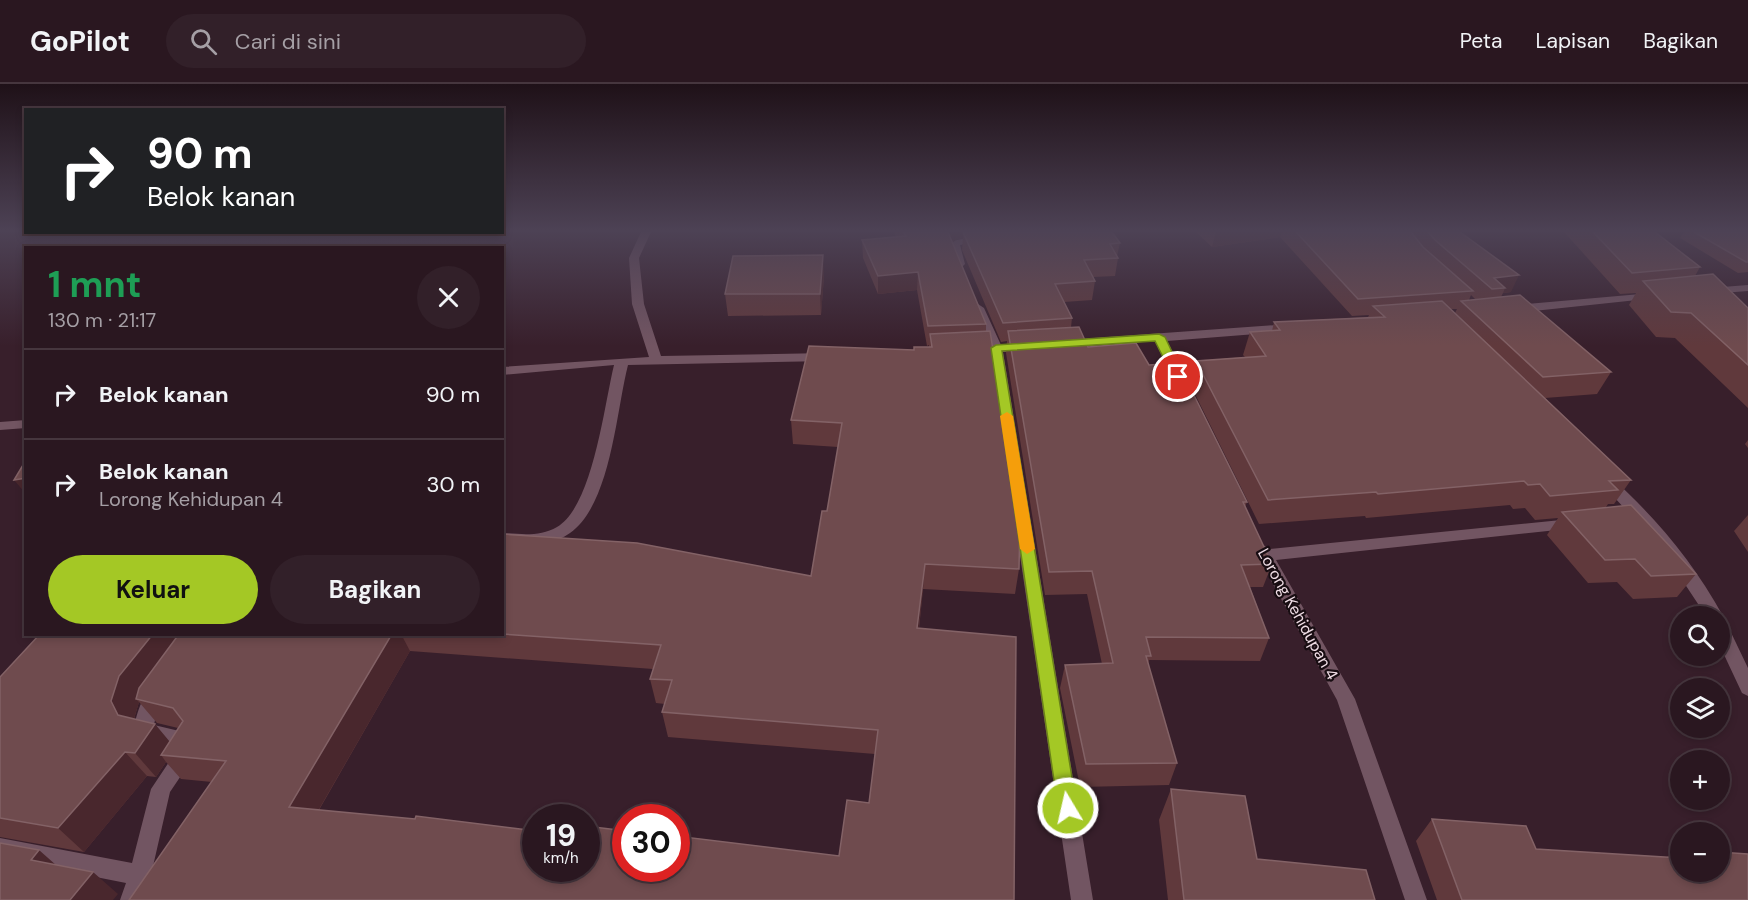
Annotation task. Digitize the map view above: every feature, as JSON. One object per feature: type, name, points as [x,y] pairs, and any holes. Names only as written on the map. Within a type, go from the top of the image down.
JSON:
[{"type":"street","points":[[635,270],[638,304],[656,359]]},
{"type":"street","points":[[961,270],[964,276]]},
{"type":"street","points":[[1693,292],[1745,290]]},
{"type":"street","points":[[1504,310],[1669,295]]},
{"type":"street","points":[[973,297],[996,348],[1082,900]]},
{"type":"street","points":[[960,350],[1309,326]]},
{"type":"street","points":[[1159,337],[1189,399]]},
{"type":"street","points":[[504,371],[656,359],[841,356]]},
{"type":"street","points":[[504,539],[515,541],[553,537],[574,522],[592,494],[622,361]]},
{"type":"street","points":[[0,426],[24,424]]},
{"type":"street","points":[[1594,470],[1646,517],[1675,552],[1708,606]]},
{"type":"street","points":[[1623,519],[1646,517]]},
{"type":"street","points":[[1264,555],[1588,523]]},
{"type":"street","name":"Lorong Kehidupan 4","points":[[1254,534],[1346,699],[1416,900]]},
{"type":"street","points":[[1730,649],[1748,688]]},
{"type":"street","points":[[131,900],[140,875],[161,789],[191,746],[185,740],[148,732],[144,726],[148,708],[170,678]]},
{"type":"street","points":[[0,848],[140,875]]},
{"type":"building","points":[[730,270],[822,270],[820,294],[725,294]]},
{"type":"building","points":[[875,270],[964,270],[986,324],[928,326],[918,272],[878,276]]},
{"type":"building","points":[[980,270],[1089,270],[1095,281],[1055,284],[1072,318],[1003,323]]},
{"type":"building","points":[[1331,270],[1449,270],[1473,291],[1358,299]]},
{"type":"building","points":[[1470,270],[1512,270],[1519,275],[1494,278],[1505,288],[1492,289]]},
{"type":"building","points":[[1629,270],[1665,270],[1632,273]]},
{"type":"building","points":[[1713,274],[1748,308],[1748,365],[1691,313],[1671,312],[1643,281]]},
{"type":"building","points":[[1520,295],[1611,372],[1543,377],[1461,301]]},
{"type":"building","points":[[1442,301],[1631,480],[1609,481],[1618,490],[1550,496],[1540,484],[1528,485],[1524,481],[1378,494],[1376,492],[1268,500],[1196,361],[1266,356],[1250,332],[1280,330],[1274,322],[1385,317],[1373,306]]},
{"type":"building","points":[[1079,327],[1088,347],[1136,343],[1149,365],[1178,363],[1247,502],[1243,502],[1272,564],[1241,565],[1269,638],[1146,637],[1151,656],[1146,656],[1177,763],[1086,764],[1065,665],[1113,663],[1092,571],[1049,572],[1008,331]]},
{"type":"building","points":[[990,331],[1020,521],[1019,569],[925,564],[917,628],[1016,637],[1014,900],[129,900],[226,761],[161,755],[183,721],[173,708],[136,699],[139,688],[178,636],[391,636],[289,807],[415,819],[416,816],[522,829],[522,882],[600,882],[600,828],[612,829],[612,882],[690,882],[690,838],[839,856],[847,800],[869,803],[878,730],[662,712],[672,680],[650,679],[661,645],[504,634],[504,534],[637,543],[811,576],[822,511],[827,511],[842,423],[791,420],[809,346],[914,350],[914,347],[932,347],[930,334]]},
{"type":"building","points":[[24,463],[24,478],[14,480]]},
{"type":"building","points":[[1631,505],[1696,574],[1651,576],[1635,559],[1605,560],[1562,512]]},
{"type":"building","points":[[38,636],[151,636],[119,676],[111,701],[118,715],[155,724],[135,753],[125,752],[58,828],[0,818],[0,677]]},
{"type":"building","points":[[1171,789],[1245,796],[1257,859],[1366,870],[1375,900],[1184,900]]},
{"type":"building","points":[[1432,819],[1526,826],[1536,849],[1670,857],[1670,882],[1730,882],[1730,853],[1748,854],[1748,900],[1462,900]]},
{"type":"building","points":[[0,843],[39,850],[31,860],[93,872],[70,900],[0,900]]},
{"type":"slow traffic","points":[[1007,416],[1027,549]]},
{"type":"route","points":[[1068,808],[996,348],[1159,337],[1178,377]]}]
